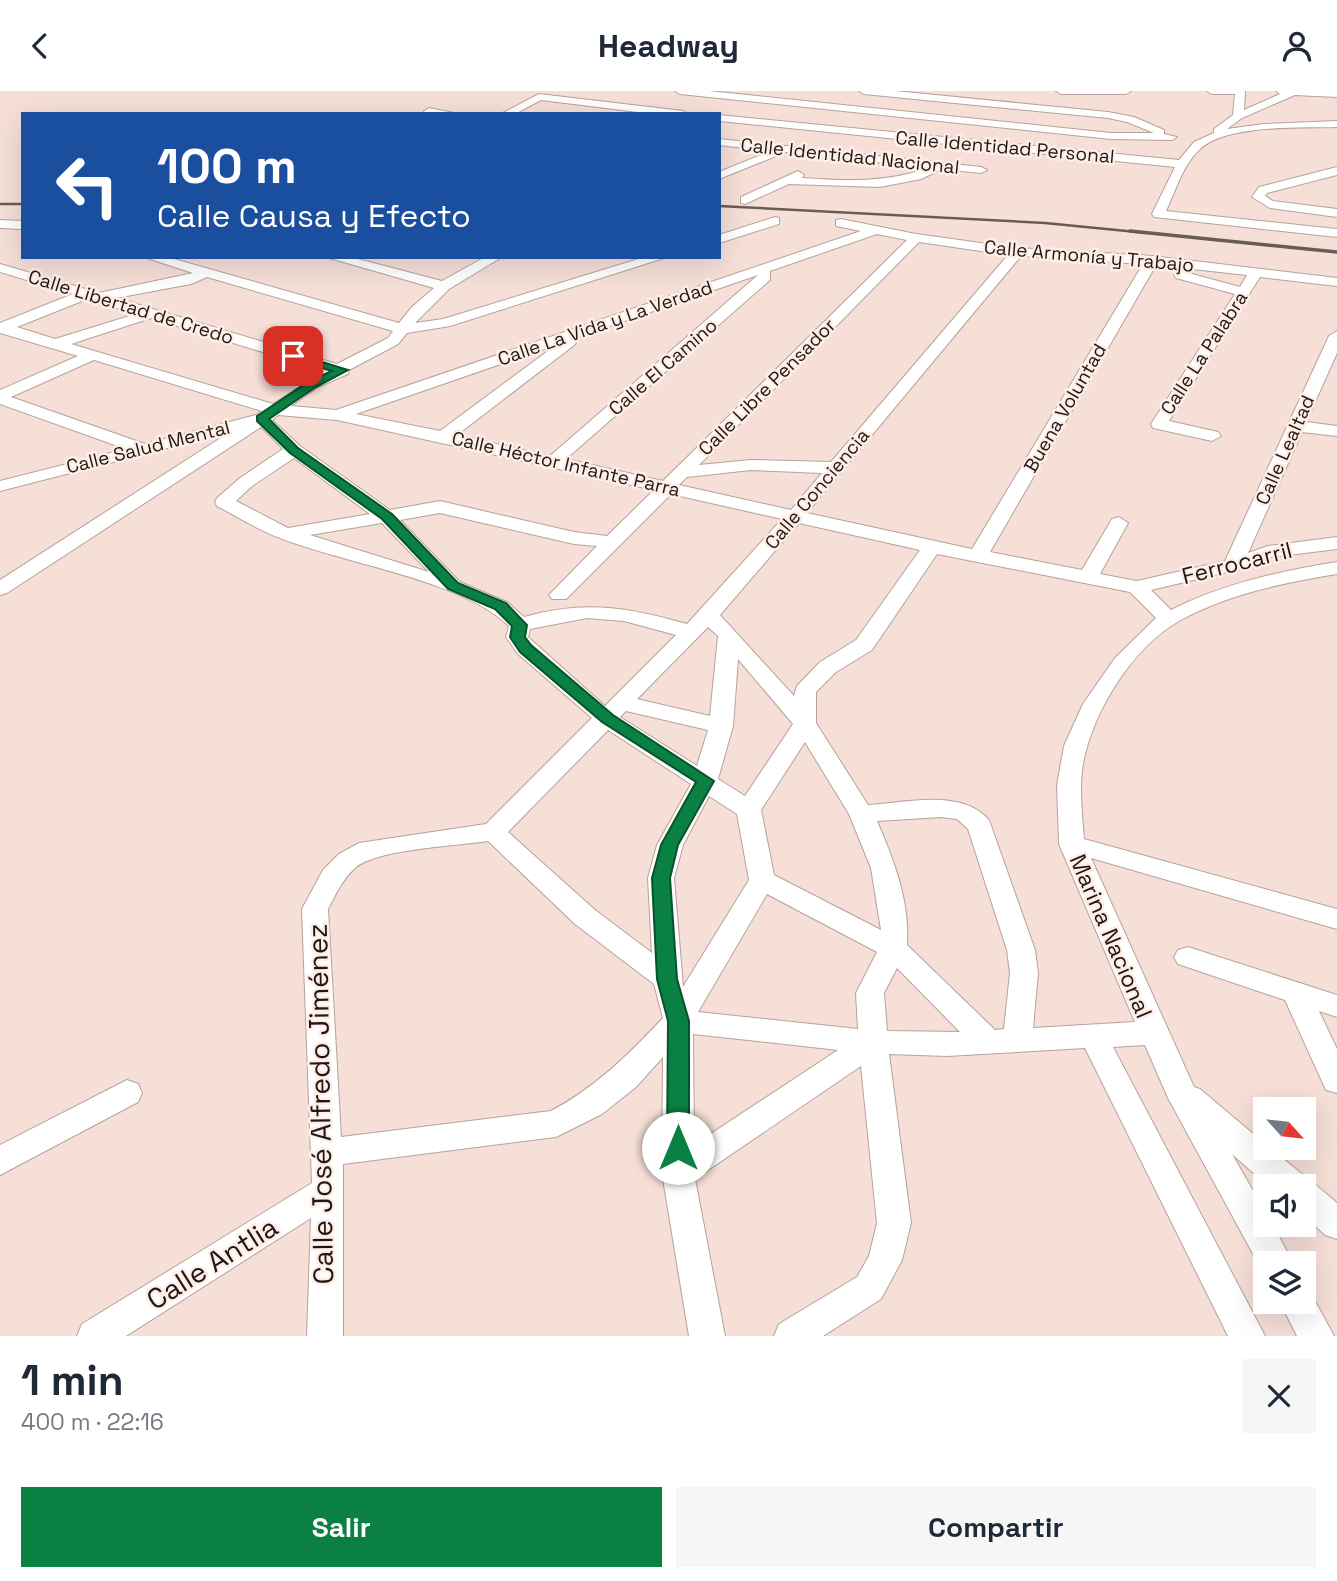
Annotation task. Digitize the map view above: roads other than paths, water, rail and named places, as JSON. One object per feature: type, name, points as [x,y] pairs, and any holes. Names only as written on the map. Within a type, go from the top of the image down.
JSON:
[{"type":"street","points":[[651,110],[680,91],[1111,136],[1172,137]]},
{"type":"street","points":[[864,91],[909,93],[1085,112],[1130,120],[1196,145]]},
{"type":"street","points":[[1060,91],[1126,91]]},
{"type":"street","points":[[1212,91],[1233,91]]},
{"type":"street","points":[[1238,116],[1240,91]]},
{"type":"street","points":[[1274,91],[1337,94]]},
{"type":"street","points":[[1216,134],[1219,128],[1238,116],[1293,91]]},
{"type":"street","points":[[1085,112],[1095,92]]},
{"type":"street","points":[[721,175],[909,93]]},
{"type":"street","points":[[510,112],[539,97],[667,112]]},
{"type":"street","points":[[429,111],[437,112]]},
{"type":"street","name":"Calle Identidad Personal","points":[[721,118],[1184,164]]},
{"type":"street","points":[[1337,124],[1216,134],[1196,145],[1158,214],[1337,233]]},
{"type":"street","points":[[1056,152],[1111,136]]},
{"type":"street","name":"Calle Identidad Nacional","points":[[721,142],[981,170]]},
{"type":"street","points":[[786,180],[880,186],[918,177],[943,166],[945,159],[933,151],[946,142]]},
{"type":"street","points":[[745,199],[846,156]]},
{"type":"street","points":[[1337,171],[1258,193],[1258,197],[1270,204],[1337,213]]},
{"type":"street","points":[[1301,180],[1337,184]]},
{"type":"street","points":[[721,238],[775,221]]},
{"type":"street","name":"Calle Armonía y Trabajo","points":[[841,223],[873,231],[1017,252],[1256,272],[1337,282]]},
{"type":"street","points":[[0,224],[19,225]]},
{"type":"street","name":"Calle La Vida y La Verdad","points":[[337,415],[873,231]]},
{"type":"street","name":"Calle Libre Pensador","points":[[559,595],[916,238]]},
{"type":"street","name":"Calle Conciencia","points":[[493,832],[708,615],[796,515],[1017,252]]},
{"type":"street","points":[[157,259],[404,329],[445,323],[654,259]]},
{"type":"street","points":[[175,264],[188,259]]},
{"type":"street","points":[[341,259],[444,286]]},
{"type":"street","name":"Calle Salud Mental","points":[[0,486],[269,414],[312,384],[393,341],[417,310],[444,286],[491,259]]},
{"type":"street","points":[[549,292],[600,259]]},
{"type":"street","points":[[1149,264],[1243,292]]},
{"type":"street","name":"Buena Voluntad","points":[[978,556],[1149,264]]},
{"type":"street","name":"Calle Libertad de Credo","points":[[0,268],[342,370]]},
{"type":"street","name":"Calle El Camino","points":[[553,461],[765,278],[762,269]]},
{"type":"street","name":"Calle La Palabra","points":[[1212,436],[1159,424],[1256,272]]},
{"type":"street","points":[[1,328],[93,296],[191,280],[204,273]]},
{"type":"street","points":[[54,344],[150,314]]},
{"type":"street","name":"Calle Héctor Infante Parra","points":[[1,328],[269,414],[337,415],[932,547],[1137,587]]},
{"type":"street","points":[[443,437],[585,331]]},
{"type":"street","name":"Calle Lealtad","points":[[1233,565],[1337,336]]},
{"type":"street","points":[[0,398],[90,356]]},
{"type":"street","points":[[0,398],[141,448]]},
{"type":"street","points":[[0,589],[269,414],[294,450],[387,516],[453,586]]},
{"type":"street","points":[[1296,426],[1337,431]]},
{"type":"street","points":[[294,450],[246,482],[224,502],[285,534],[453,586],[500,606],[520,625]]},
{"type":"street","points":[[682,472],[751,465],[836,468]]},
{"type":"street","points":[[285,534],[440,507],[574,538],[612,542]]},
{"type":"street","points":[[1088,578],[1119,523]]},
{"type":"street","points":[[371,562],[404,534]]},
{"type":"street","name":"Ferrocarril","points":[[1137,587],[1233,565],[1268,552],[1337,544]]},
{"type":"street","points":[[326,1152],[556,1124],[591,1105],[625,1078],[678,1021],[762,880],[749,810],[805,723],[805,691],[828,667],[864,645],[932,547]]},
{"type":"street","name":"Marina Nacional","points":[[1269,1251],[1179,1089],[1072,844],[1069,809],[1071,763],[1093,707],[1136,644],[1168,619],[1204,603],[1254,587],[1299,574],[1337,568]]},
{"type":"street","points":[[1137,587],[1168,619]]},
{"type":"street","points":[[520,625],[585,610],[621,612],[690,632]]},
{"type":"street","points":[[708,615],[729,635],[805,723],[861,814],[884,868],[895,925],[893,947],[870,993],[873,1042],[894,1223],[885,1260],[869,1287],[792,1336]]},
{"type":"street","points":[[520,625],[517,637],[526,649],[615,711],[705,781],[749,810]]},
{"type":"street","points":[[707,1336],[678,1173],[678,1021],[667,979],[661,878],[670,845],[705,781],[721,726],[729,635]]},
{"type":"street","points":[[615,711],[721,726]]},
{"type":"street","points":[[861,814],[947,810],[962,812],[972,817],[980,826],[1021,950],[1024,973],[1003,1041]]},
{"type":"street","points":[[331,876],[348,860],[368,849],[493,832],[585,918],[667,979]]},
{"type":"street","points":[[1072,844],[1337,919]]},
{"type":"street","name":"Calle José Alfredo Jiménez","points":[[325,1336],[328,1190],[315,909],[331,876]]},
{"type":"street","points":[[762,880],[893,947],[1003,1041]]},
{"type":"street","points":[[1188,957],[1337,1006]]},
{"type":"street","points":[[1296,993],[1337,1081]]},
{"type":"street","points":[[678,1021],[873,1042],[947,1044],[1154,1033]]},
{"type":"street","points":[[1093,1036],[1247,1336]]},
{"type":"street","points":[[678,1173],[873,1042]]},
{"type":"street","points":[[1179,1089],[1278,1174]]},
{"type":"street","points":[[0,1161],[127,1093]]},
{"type":"street","name":"Calle Antlia","points":[[95,1336],[328,1190]]},
{"type":"street","points":[[1316,1206],[1337,1224]]},
{"type":"street","points":[[1304,1314],[1316,1336]]},
{"type":"railway","points":[[0,204],[21,204]]},
{"type":"railway","points":[[721,206],[1045,223],[1147,233]]},
{"type":"railway","points":[[1130,231],[1337,252]]}]
